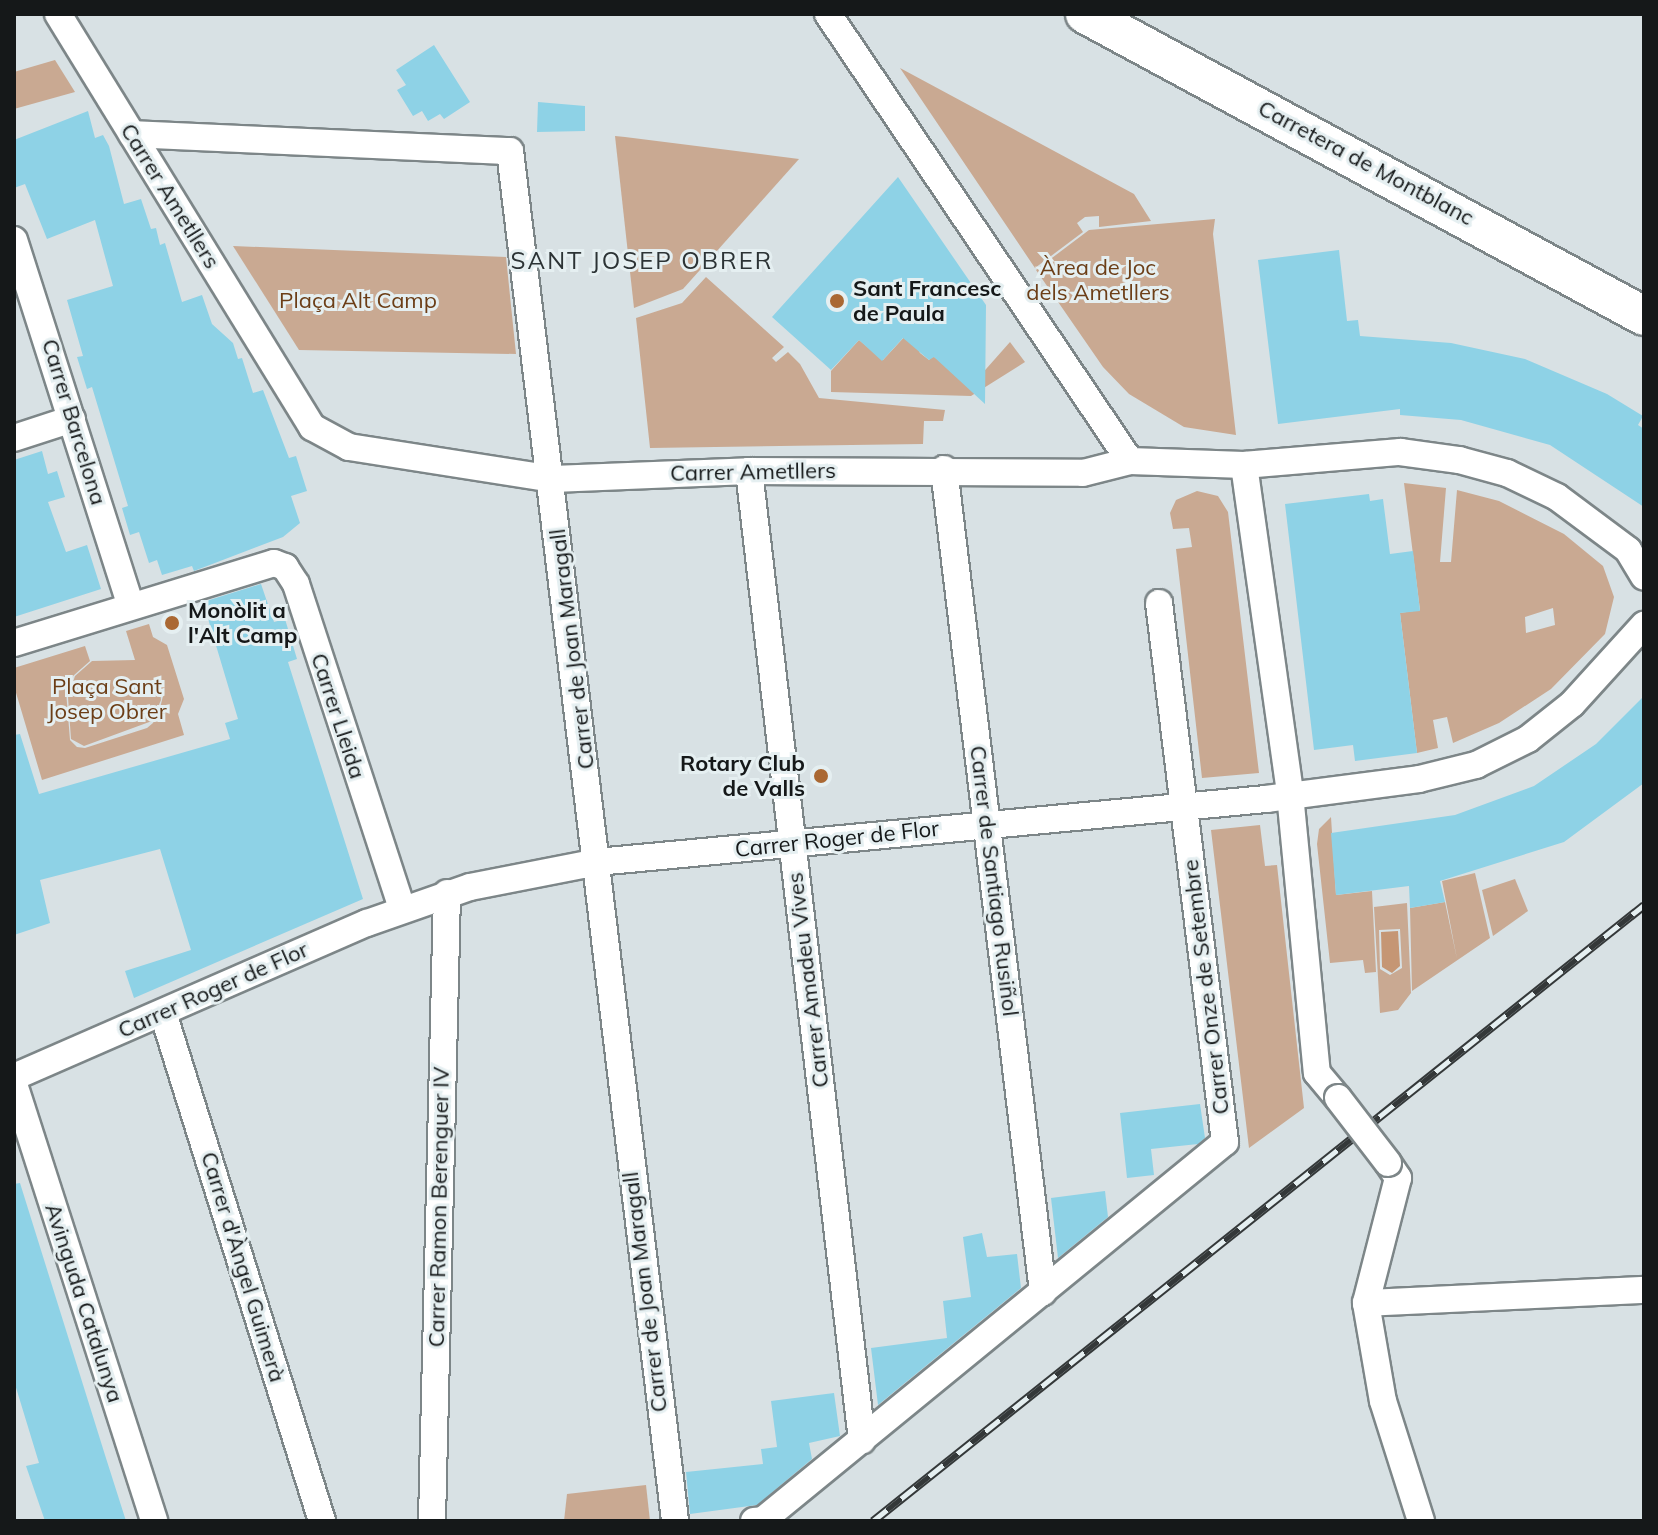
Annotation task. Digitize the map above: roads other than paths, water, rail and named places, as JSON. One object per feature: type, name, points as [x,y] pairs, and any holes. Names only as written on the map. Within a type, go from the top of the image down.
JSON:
[{"type":"main road","name":"Carretera de Montblanc","points":[[1085,14],[1644,316]]},
{"type":"street","name":"Carrer Ametllers","points":[[58,14],[312,427],[349,447],[553,479],[749,471],[944,469],[1083,473],[1130,461],[1244,465],[1400,452],[1471,463],[1507,473],[1589,518],[1628,550],[1644,577]]},
{"type":"street","points":[[828,14],[1130,461]]},
{"type":"street","name":"Carrer de Joan Maragall","points":[[132,134],[510,151],[553,479],[675,1521]]},
{"type":"street","name":"Carrer Barcelona","points":[[14,240],[131,606]]},
{"type":"street","points":[[14,438],[72,419]]},
{"type":"street","points":[[1244,465],[1290,794],[1317,1073],[1398,1178],[1366,1303],[1383,1401],[1421,1521]]},
{"type":"street","name":"Carrer de Santiago Rusiñol","points":[[944,469],[1043,1292]]},
{"type":"street","name":"Carrer Amadeu Vives","points":[[749,471],[862,1440]]},
{"type":"street","name":"Carrer Lleida","points":[[14,643],[274,563],[290,572],[402,908]]},
{"type":"street","name":"Carrer Onze de Setembre","points":[[862,1440],[1225,1142],[1159,603]]},
{"type":"street","name":"Carrer Roger de Flor","points":[[14,1077],[402,908],[447,893],[597,862],[1183,808],[1419,779],[1476,765],[1528,739],[1572,704],[1644,625]]},
{"type":"street","name":"Carrer Ramon Berenguer IV","points":[[432,1521],[447,893]]},
{"type":"street","name":"Carrer d'Àngel Guimerà","points":[[163,1013],[322,1521]]},
{"type":"street","name":"Avinguda Catalunya","points":[[14,1084],[154,1521]]},
{"type":"street","points":[[1366,1303],[1644,1290]]},
{"type":"street","points":[[754,1521],[763,1520],[862,1440]]},
{"type":"railway","points":[[873,1521],[1644,905]]},
{"type":"place","name":"Sant Francesc de Paula","points":[[837,301]]},
{"type":"place","name":"Monòlit a l'Alt Camp","points":[[172,623]]},
{"type":"place","name":"Rotary Club de Valls","points":[[821,776]]},
{"type":"district","name":"SANT JOSEP OBRER","points":[[642,261]]},
{"type":"park label","name":"Àrea de Joc dels Ametllers","points":[[1098,280]]},
{"type":"park label","name":"Plaça Alt Camp","points":[[358,301]]},
{"type":"park label","name":"Plaça Sant Josep Obrer","points":[[107,698]]}]
